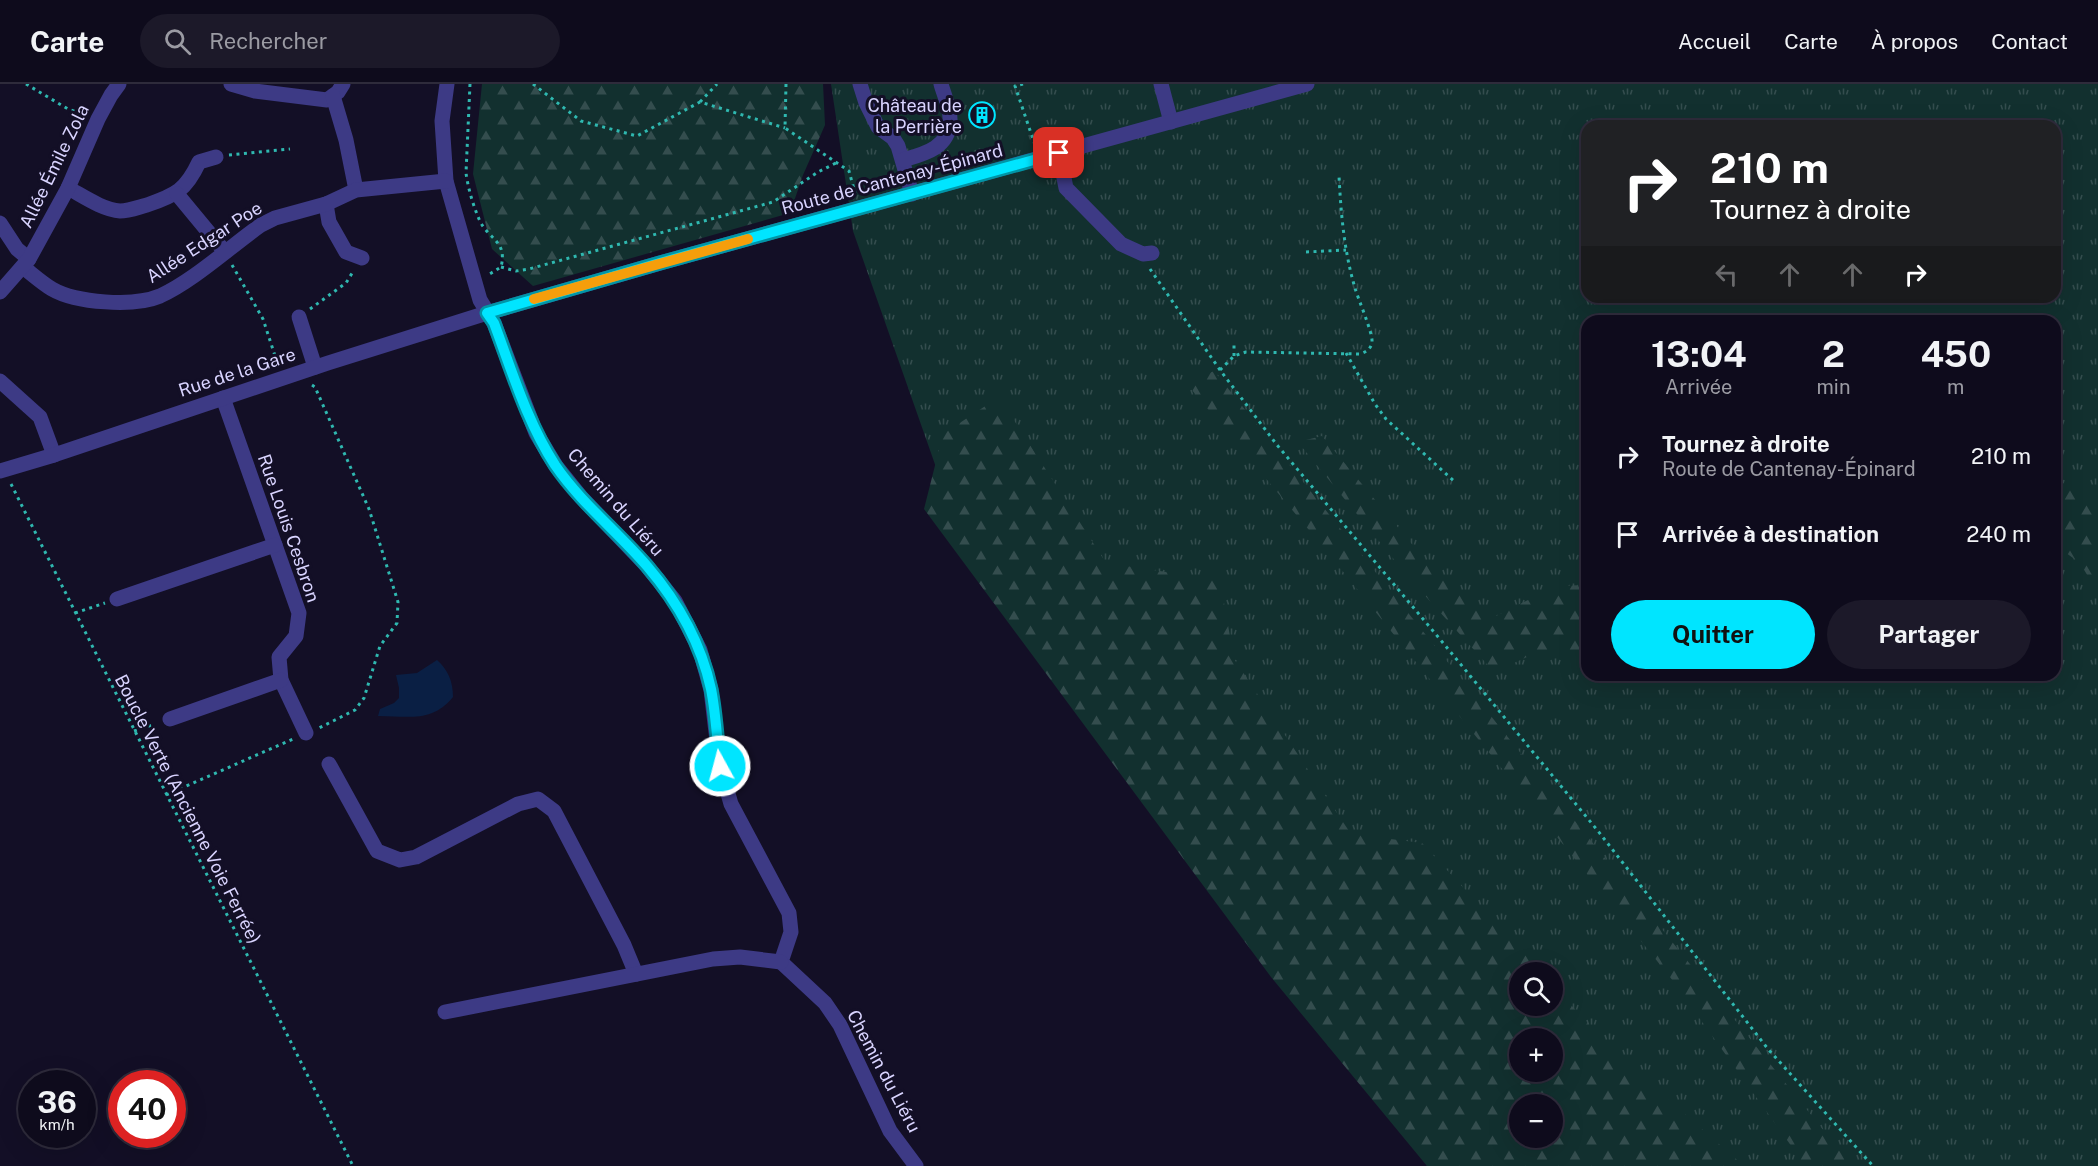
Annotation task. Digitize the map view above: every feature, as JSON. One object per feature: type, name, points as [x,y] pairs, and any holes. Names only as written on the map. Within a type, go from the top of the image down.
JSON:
[{"type":"street","name":"Allée Émile Zola","points":[[0,292],[26,263],[68,188],[98,119],[119,84]]},
{"type":"street","points":[[231,84],[291,97],[327,100],[338,90]]},
{"type":"street","name":"Chemin du Liéru","points":[[447,84],[442,121],[446,181],[480,300],[494,323],[536,433],[556,466],[581,497],[646,565],[675,601],[700,650],[711,690],[720,766],[731,804],[789,912],[791,932],[781,962],[825,1003],[840,1025],[890,1131],[916,1164]]},
{"type":"street","points":[[860,84],[866,103],[878,127],[893,138],[898,146],[912,194]]},
{"type":"street","points":[[903,160],[929,153],[945,140],[951,121],[941,84]]},
{"type":"street","points":[[1161,84],[1171,122]]},
{"type":"street","name":"Route de Cantenay-Épinard","points":[[487,313],[1307,84]]},
{"type":"street","points":[[338,90],[356,190]]},
{"type":"street","points":[[1059,153],[1066,188],[1121,244],[1143,254],[1150,260]]},
{"type":"street","points":[[68,188],[105,207],[119,211],[132,210],[177,194],[189,182],[199,162],[216,157]]},
{"type":"street","name":"Allée Edgar Poe","points":[[0,223],[26,263],[53,289],[65,295],[86,299],[142,301],[158,297],[174,288],[261,225],[275,218],[326,204],[356,190],[446,181]]},
{"type":"street","points":[[177,194],[225,252]]},
{"type":"street","points":[[326,204],[329,222],[346,252],[362,258]]},
{"type":"street","name":"Rue de la Gare","points":[[2,471],[315,367],[487,313]]},
{"type":"street","points":[[299,316],[315,367]]},
{"type":"street","points":[[0,381],[40,417],[54,455]]},
{"type":"street","name":"Rue Louis Cesbron","points":[[223,398],[299,613],[296,636],[279,657],[281,680],[306,733]]},
{"type":"street","points":[[117,599],[275,545]]},
{"type":"street","points":[[170,719],[281,680]]},
{"type":"street","points":[[329,765],[377,851],[400,860],[416,857],[518,804],[538,799],[554,811],[624,945],[636,974]]},
{"type":"street","points":[[445,1012],[713,959],[740,957],[781,962]]},
{"type":"path","points":[[26,84],[69,109],[98,119]]},
{"type":"path","points":[[470,84],[466,173],[468,184],[479,221],[502,247],[504,257],[501,267],[494,273],[475,279]]},
{"type":"path","points":[[533,84],[581,121],[638,136],[700,102],[717,84]]},
{"type":"path","points":[[1023,84],[1015,86],[1035,146]]},
{"type":"path","points":[[700,102],[785,128]]},
{"type":"path","points":[[216,157],[290,149]]},
{"type":"path","points":[[501,267],[516,271],[529,269],[773,202],[818,172],[836,163]]},
{"type":"path","points":[[1220,370],[1234,356],[1246,352],[1346,353],[1364,352],[1371,346],[1372,341],[1346,250],[1340,206],[1339,176]]},
{"type":"path","points":[[1306,252],[1346,250]]},
{"type":"path","points":[[225,252],[263,319],[283,378]]},
{"type":"path","points":[[299,316],[346,283],[362,258]]},
{"type":"path","points":[[1150,260],[1220,370],[1277,445],[1598,831],[1768,1049],[1873,1166]]},
{"type":"path","points":[[1234,343],[1234,356]]},
{"type":"path","points":[[1346,353],[1374,404],[1386,419],[1456,483]]},
{"type":"path","points":[[166,795],[355,710],[364,698],[380,646],[397,623],[398,602],[369,509],[336,432],[312,385]]},
{"type":"path","name":"Boucle Verte (Ancienne Voie Ferrée)","points":[[2,471],[353,1166]]},
{"type":"path","points":[[75,613],[117,599]]},
{"type":"path","points":[[134,731],[170,719]]},
{"type":"green space","points":[[482,84],[823,84],[825,125],[803,175],[790,213],[533,286],[492,249],[473,174]]},
{"type":"green space","points":[[831,84],[2098,84],[2098,1166],[1446,1166],[937,470],[853,231]]},
{"type":"green space","points":[[1214,371],[1852,1166],[1801,1166],[1792,1147],[1670,977],[1324,548],[1186,383]]},
{"type":"green space","points":[[999,397],[1106,563],[1220,580],[1234,659],[1351,834],[1422,843],[1532,962],[1509,962],[1509,1016],[1563,1016],[1563,996],[1610,1048],[1744,1166],[1427,1166],[1271,977],[924,509],[943,434]]},
{"type":"green space","points":[[1322,436],[1435,572],[1480,614],[1490,619],[1556,586],[1581,585],[1581,651],[1527,657],[1494,672],[1410,579],[1298,442]]},
{"type":"green space","points":[[2061,483],[2086,490],[2098,499],[2098,593],[2080,563],[2061,549]]},
{"type":"water","points":[[437,660],[447,672],[452,686],[453,697],[445,705],[437,711],[419,716],[378,716],[380,709],[394,703],[399,698],[396,675],[417,673]]},
{"type":"slow traffic","points":[[534,299],[748,239]]},
{"type":"place","name":"Château de la Perrière","points":[[982,115]]},
{"type":"route","points":[[720,766],[711,690],[700,650],[675,601],[646,565],[581,497],[556,466],[536,433],[494,323],[487,313],[1059,153]]}]
